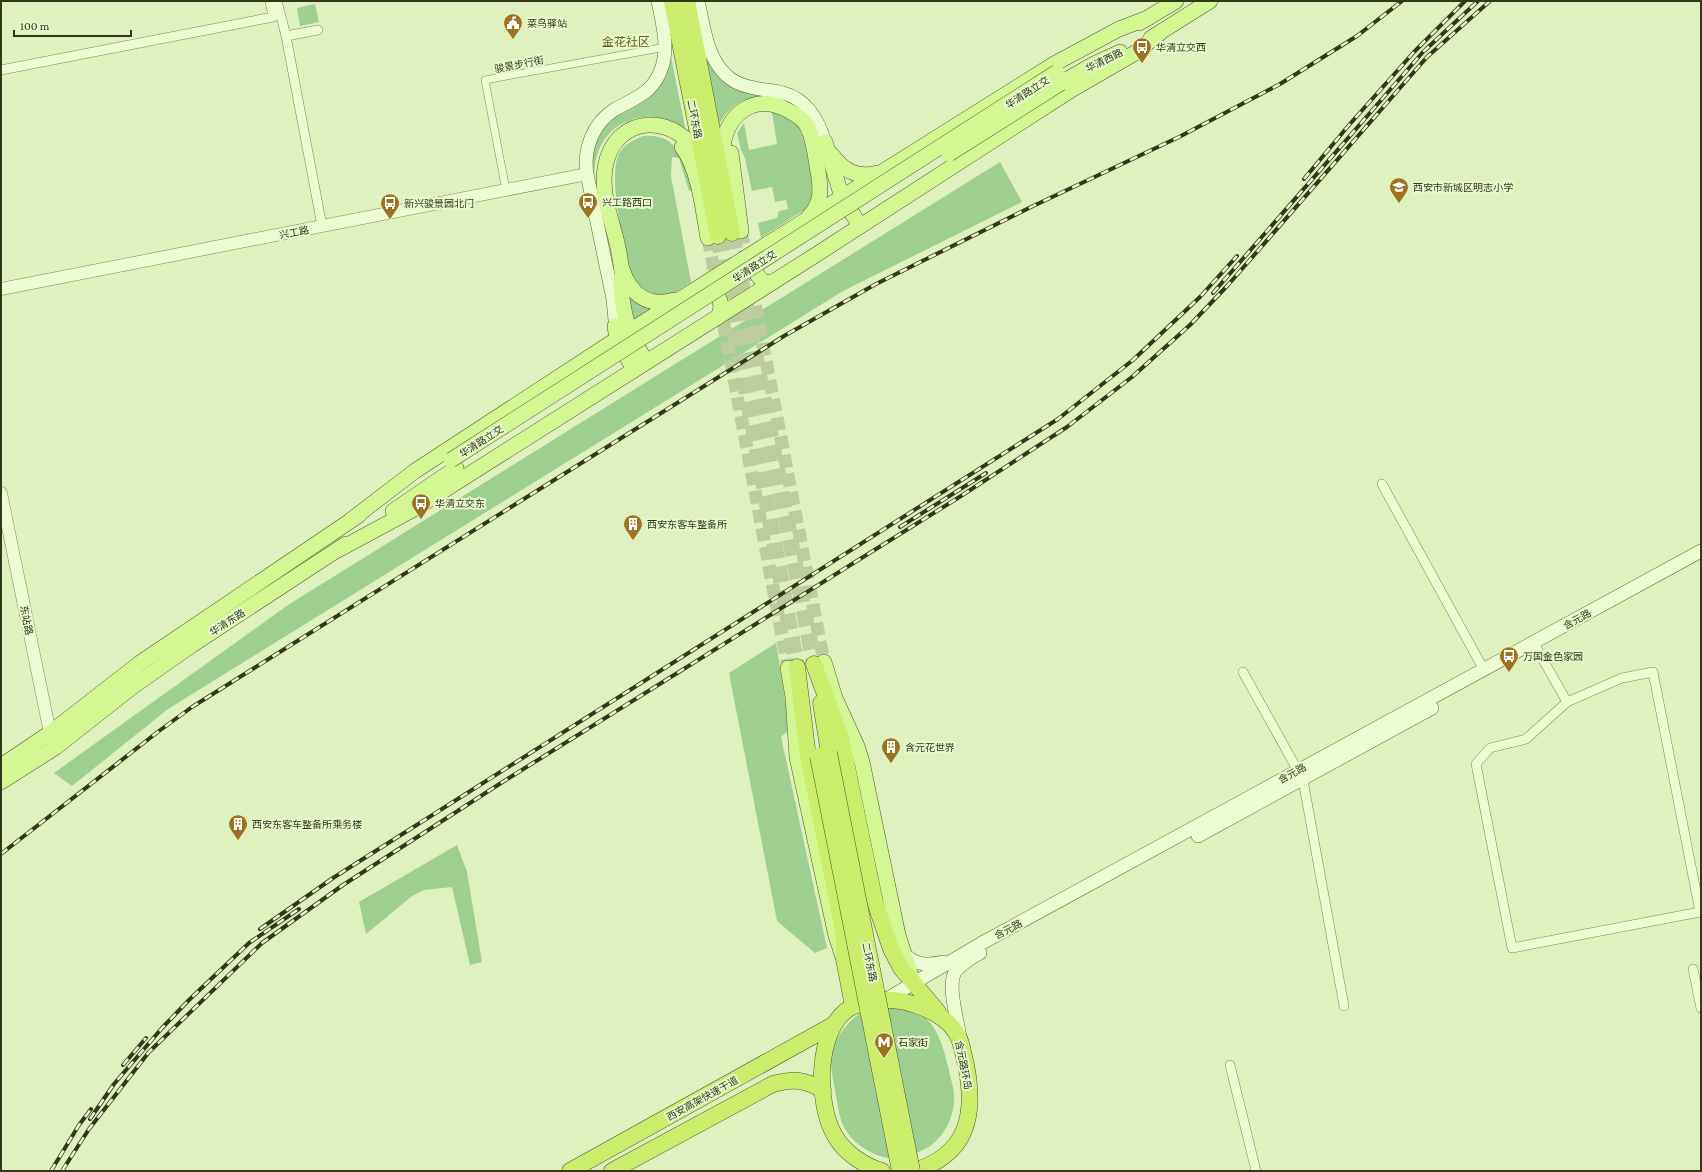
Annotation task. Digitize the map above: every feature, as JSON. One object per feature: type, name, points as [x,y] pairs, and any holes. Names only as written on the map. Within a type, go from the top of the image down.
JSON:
[{"type":"highway","name":"二环东路","points":[[672,1],[706,173],[725,234]]},
{"type":"highway","name":"二环东路","points":[[687,1],[726,202],[725,234]]},
{"type":"highway","points":[[819,663],[823,755]]},
{"type":"highway","points":[[819,663],[841,738],[875,902],[882,926],[901,968],[948,1023]]},
{"type":"highway","points":[[792,667],[823,755]]},
{"type":"highway","points":[[801,691],[808,757],[844,934],[844,959],[853,1006]]},
{"type":"highway","name":"二环东路","points":[[823,755],[900,1171]]},
{"type":"highway","name":"二环东路","points":[[823,755],[913,1171]]},
{"type":"highway","name":"含元路环岛","points":[[878,1170],[852,1155],[838,1140],[828,1122],[823,1090],[824,1054],[827,1040],[833,1025],[842,1015],[853,1006],[862,1003],[886,1000],[913,1004],[936,1015],[954,1029],[960,1042],[969,1088],[969,1116],[966,1129],[956,1144],[935,1167],[913,1171]]},
{"type":"highway","name":"西安高架快速干道","points":[[570,1171],[833,1025]]},
{"type":"highway","points":[[612,1171],[773,1084],[788,1080],[799,1080],[809,1082],[823,1090]]},
{"type":"main road","points":[[640,366],[621,326],[613,298],[585,159],[586,152],[595,131],[610,113],[636,100],[652,87],[663,66],[666,47],[658,1]]},
{"type":"main road","points":[[698,1],[708,45],[714,58],[725,74],[732,80],[747,86],[783,93],[802,102],[816,121],[832,155],[840,164],[852,173],[870,175],[888,169]]},
{"type":"main road","name":"华清西路","points":[[1059,78],[1176,1]]},
{"type":"main road","name":"华清西路","points":[[1059,78],[1094,64],[1160,33],[1210,1]]},
{"type":"main road","points":[[621,268],[633,289],[645,299],[657,304],[670,302],[695,290],[1054,64],[1119,29],[1148,18]]},
{"type":"main road","points":[[338,550],[416,508],[773,282],[1072,90],[1134,53],[1160,33]]},
{"type":"main road","name":"华清路立交","points":[[453,464],[1059,78]]},
{"type":"main road","points":[[726,202],[723,148],[727,130],[735,118],[747,107],[760,103],[772,104],[790,111],[799,117],[808,128],[813,144],[819,180],[819,202],[815,210],[804,221]]},
{"type":"main road","points":[[725,234],[734,134],[741,124],[753,114],[761,111],[776,109],[790,111]]},
{"type":"main road","points":[[617,242],[608,211],[605,174],[611,150],[616,142],[625,134],[646,125],[657,124],[666,126],[683,136],[693,145],[706,173]]},
{"type":"main road","points":[[621,326],[621,268],[617,242],[616,210],[611,172],[613,160],[618,149],[627,141],[638,136],[652,134],[663,135],[680,145],[687,155],[696,180],[725,234]]},
{"type":"main road","points":[[825,142],[842,197],[860,226]]},
{"type":"main road","points":[[756,251],[752,254],[751,260],[761,280],[768,283],[773,282]]},
{"type":"main road","points":[[351,520],[415,471],[596,352],[621,326],[706,284],[711,285],[722,304],[721,312],[718,317]]},
{"type":"main road","name":"华清东路","points":[[1,766],[50,733],[140,663],[351,520],[453,464]]},
{"type":"main road","name":"华清东路","points":[[1,782],[58,745],[132,687],[203,638],[338,550],[453,464]]},
{"type":"main road","name":"含元路","points":[[960,1042],[952,987],[954,977],[960,967],[991,947],[1701,554]]},
{"type":"main road","name":"含元路","points":[[886,1000],[956,958],[1140,858],[1300,775],[1484,670],[1535,646]]},
{"type":"main road","points":[[819,663],[857,746],[862,762],[898,935],[914,984]]},
{"type":"main road","points":[[792,667],[797,757],[836,936],[844,959]]},
{"type":"main road","points":[[882,926],[905,956],[912,961],[923,965],[956,958]]},
{"type":"street","points":[[1,70],[273,17],[270,1]]},
{"type":"street","points":[[277,1],[286,36],[322,226]]},
{"type":"street","points":[[286,36],[318,30]]},
{"type":"street","name":"骏景步行街","points":[[506,190],[485,80],[666,47]]},
{"type":"street","name":"兴工路","points":[[1,289],[587,174]]},
{"type":"street","points":[[1382,484],[1484,670]]},
{"type":"street","name":"东站路","points":[[1,493],[50,733],[58,745]]},
{"type":"street","points":[[1535,646],[1567,702]]},
{"type":"street","points":[[1243,672],[1300,775],[1344,1006]]},
{"type":"street","points":[[1653,672],[1700,912],[1512,948],[1476,764],[1490,748],[1526,739],[1567,702],[1622,678],[1653,672]]},
{"type":"street","points":[[1693,969],[1701,1008]]},
{"type":"street","points":[[1230,1065],[1256,1171]]},
{"type":"green space","points":[[315,4],[319,22],[300,26],[297,8]]},
{"type":"green space","points":[[668,42],[686,132],[676,124],[665,119],[654,117],[642,117],[620,125],[611,132],[600,147],[594,172],[594,183],[590,165],[595,140],[607,122],[641,99]]},
{"type":"green space","points":[[705,57],[715,72],[786,100],[795,106],[761,98],[743,101],[734,106],[726,114],[718,126]]},
{"type":"green space","points":[[772,112],[785,116],[797,124],[800,130],[808,158],[812,193],[811,198],[804,210],[761,238],[758,223],[777,218],[779,211],[788,209],[786,200],[775,202],[772,187],[752,191],[745,158],[741,150],[737,133],[744,123],[749,150],[777,144]]},
{"type":"green space","points":[[643,136],[655,136],[665,139],[673,145],[683,160],[693,190],[689,191],[679,158],[672,157],[671,176],[691,282],[671,295],[656,296],[640,289],[633,278],[618,215],[615,180],[616,165],[619,154],[626,145]]},
{"type":"green space","points":[[1000,162],[1022,202],[843,291],[168,709],[72,786],[54,773],[288,605]]},
{"type":"green space","points":[[625,289],[653,308],[632,321]]},
{"type":"green space","points":[[776,643],[790,729],[781,737],[827,948],[815,953],[777,921],[729,673]]},
{"type":"green space","points":[[457,845],[467,872],[482,962],[470,965],[452,887],[424,890],[412,896],[366,934],[359,902]]},
{"type":"green space","points":[[882,1007],[912,1010],[927,1019],[937,1033],[943,1049],[954,1092],[953,1109],[945,1130],[935,1142],[923,1150],[906,1157],[888,1158],[879,1156],[862,1147],[849,1135],[840,1116],[831,1069],[831,1058],[836,1041],[851,1020],[868,1010]]},
{"type":"tunnel","points":[[741,231],[824,662]]},
{"type":"tunnel","points":[[732,233],[814,664]]},
{"type":"tunnel","points":[[718,236],[797,667]]},
{"type":"tunnel","points":[[708,238],[717,285]]},
{"type":"tunnel","points":[[720,304],[788,668]]},
{"type":"railway","points":[[1,854],[192,707],[784,336],[876,284],[1029,208],[1179,137],[1280,84],[1357,36],[1402,1]]},
{"type":"railway","points":[[1304,179],[1349,125],[1414,52],[1465,1]]},
{"type":"railway","points":[[1213,293],[1423,52],[1478,1]]},
{"type":"railway","points":[[62,1171],[89,1129],[149,1052],[262,943],[343,885],[501,783],[961,496],[1067,427],[1132,377],[1190,325],[1228,285],[1427,57],[1490,1]]},
{"type":"railway","points":[[260,929],[333,878],[1058,419],[1133,360],[1200,297],[1237,256]]},
{"type":"railway","points":[[900,527],[986,473]]},
{"type":"railway","points":[[90,1119],[114,1084],[162,1028],[190,999],[249,943],[299,909]]},
{"type":"railway","points":[[123,1065],[146,1038]]},
{"type":"railway","points":[[51,1171],[79,1125],[91,1109]]},
{"type":"place","name":"菜鸟驿站","points":[[513,40]]},
{"type":"place","name":"华清立交西","points":[[1142,64]]},
{"type":"place","name":"西安市新城区明志小学","points":[[1399,204]]},
{"type":"place","name":"兴工路西口","points":[[588,219]]},
{"type":"place","name":"新兴骏景园北门","points":[[390,220]]},
{"type":"place","name":"华清立交东","points":[[421,520]]},
{"type":"place","name":"西安东客车整备所","points":[[633,541]]},
{"type":"place","name":"万国金色家园","points":[[1509,673]]},
{"type":"place","name":"含元花世界","points":[[891,764]]},
{"type":"place","name":"西安东客车整备所乘务楼","points":[[238,841]]},
{"type":"place","name":"石家街","points":[[884,1059]]},
{"type":"district","name":"金花社区","points":[[626,42]]}]
